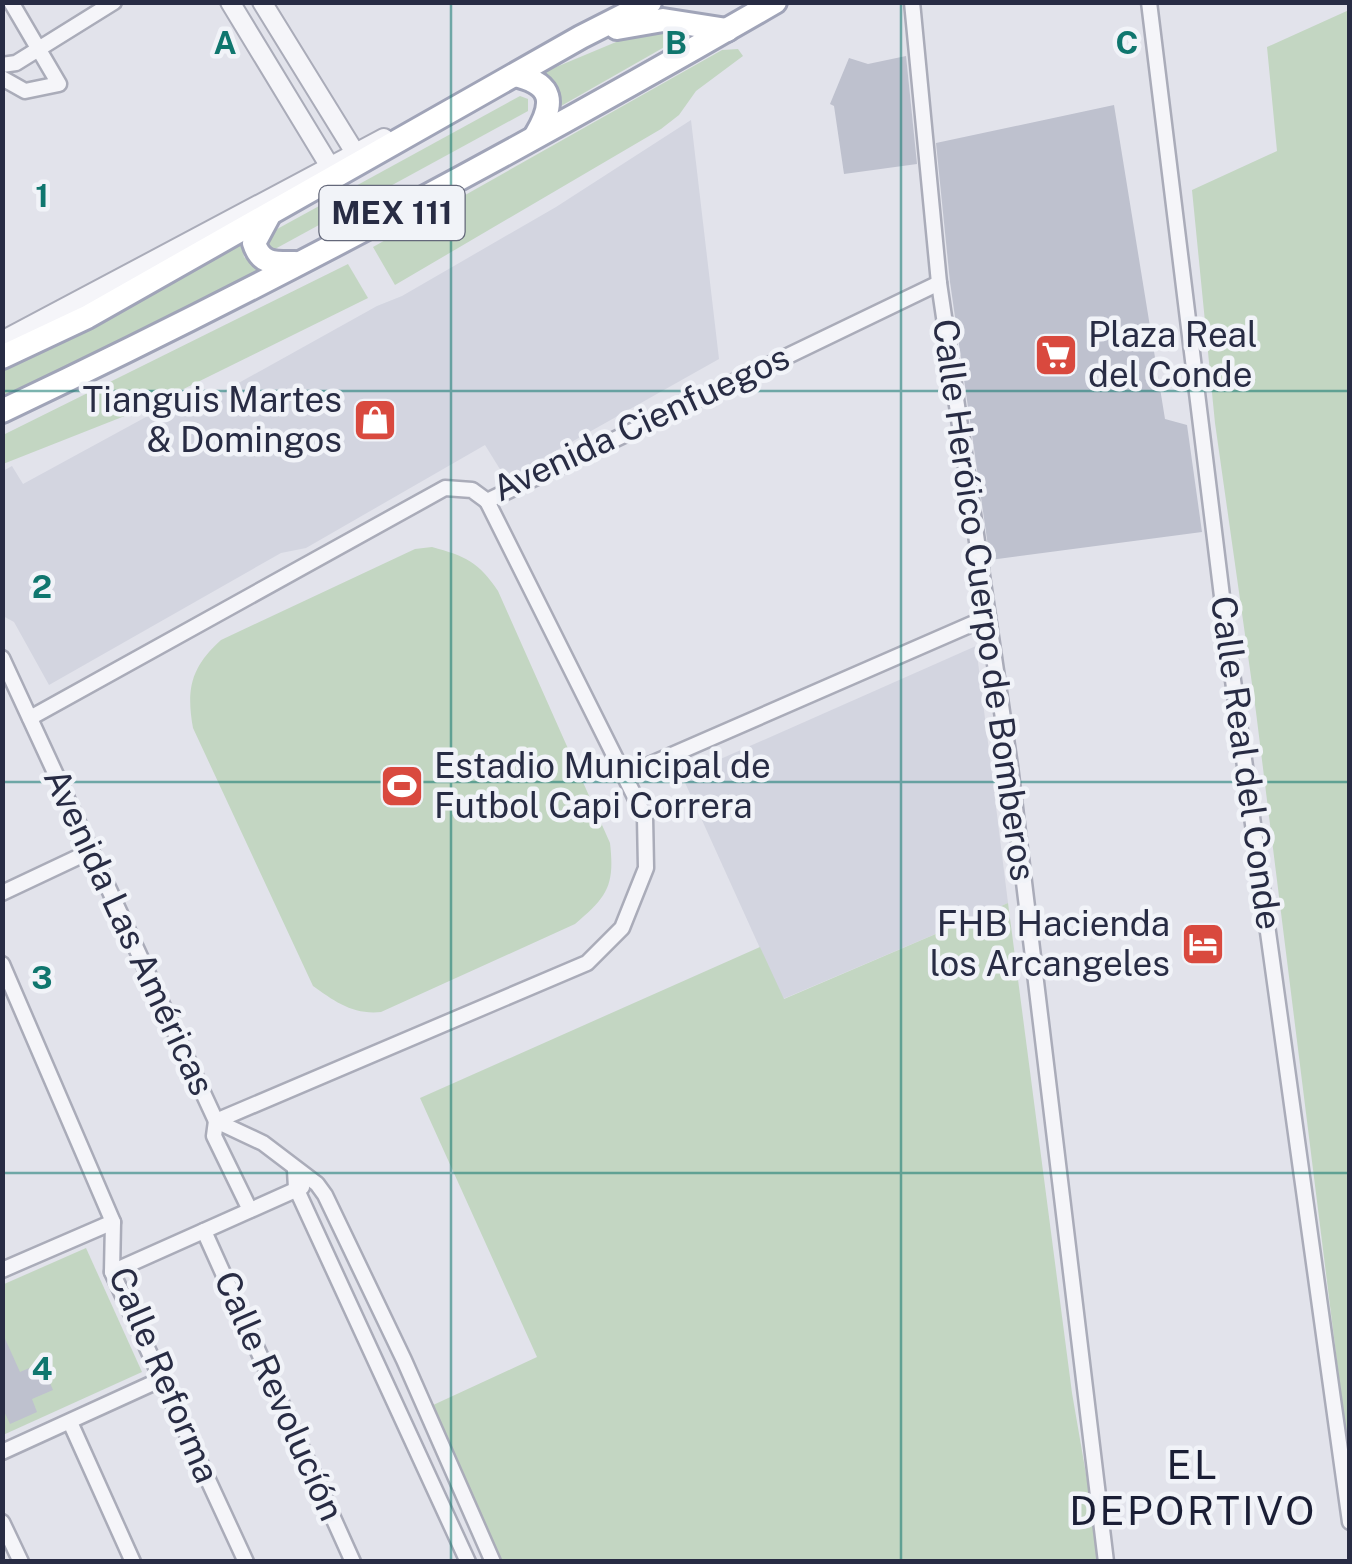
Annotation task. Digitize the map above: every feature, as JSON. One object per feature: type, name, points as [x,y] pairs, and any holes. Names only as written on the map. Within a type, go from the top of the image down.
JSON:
[{"type":"main road","name":"MEX 111","points":[[2,357],[86,317],[268,217],[582,37],[618,10],[650,2]]},
{"type":"main road","name":"MEX 111","points":[[2,415],[641,82],[775,2]]},
{"type":"main road","points":[[582,37],[663,20],[728,30]]},
{"type":"main road","points":[[516,75],[537,80],[549,102],[547,116],[536,135]]},
{"type":"main road","points":[[268,217],[254,243],[258,254],[266,262],[302,262]]},
{"type":"street","points":[[2,78],[24,91],[59,84],[11,2]]},
{"type":"street","points":[[2,65],[16,63],[114,2]]},
{"type":"street","points":[[230,2],[328,165]]},
{"type":"street","points":[[262,2],[354,152]]},
{"type":"street","name":"Calle Heróico Cuerpo de Bomberos","points":[[912,2],[939,283],[1014,806],[1106,1562]]},
{"type":"street","name":"Calle Real del Conde","points":[[1149,2],[1227,637],[1350,1522]]},
{"type":"street","points":[[2,341],[328,165],[476,98]]},
{"type":"street","name":"Avenida Cienfuegos","points":[[30,718],[445,488],[472,490],[487,501],[939,283]]},
{"type":"street","points":[[250,1210],[214,1136],[216,1121],[587,964],[622,928],[646,868],[645,816],[487,501]]},
{"type":"street","points":[[626,775],[988,618]]},
{"type":"street","name":"Avenida Las Américas","points":[[2,658],[216,1121],[262,1143],[318,1184]]},
{"type":"street","points":[[2,893],[92,851]]},
{"type":"street","name":"Calle Reforma","points":[[4,970],[113,1222],[112,1272],[246,1562]]},
{"type":"street","points":[[294,1170],[296,1188],[468,1562]]},
{"type":"street","points":[[112,1272],[296,1188],[318,1184],[404,1360],[494,1562]]},
{"type":"street","points":[[2,1270],[113,1222]]},
{"type":"street","name":"Calle Revolucíón","points":[[204,1231],[353,1562]]},
{"type":"street","points":[[383,1372],[404,1360]]},
{"type":"street","points":[[2,1452],[162,1379]]},
{"type":"street","points":[[70,1422],[133,1562]]},
{"type":"street","points":[[2,1522],[20,1562]]},
{"type":"shaded area","name":"Tianguis Martes & Domingos","points":[[691,120],[719,359],[506,479],[485,445],[306,548],[281,553],[49,685],[14,622],[3,616],[3,471],[12,466],[23,484],[190,393],[217,395],[402,296],[556,207]]},
{"type":"shaded area","points":[[976,646],[1008,903],[783,999],[682,776]]},
{"type":"green space","points":[[1349,10],[1349,1458],[1256,712],[1215,423],[1192,190],[1277,151],[1267,47]]},
{"type":"green space","points":[[696,29],[554,110],[537,75],[640,32]]},
{"type":"green space","points":[[738,49],[743,56],[696,91],[679,115],[661,129],[395,285],[373,247],[722,50]]},
{"type":"green space","points":[[520,96],[528,99],[528,111],[275,249],[267,246],[268,234]]},
{"type":"green space","points":[[241,237],[244,257],[261,272],[3,396],[3,364]]},
{"type":"green space","points":[[348,264],[368,298],[145,408],[3,464],[3,435]]},
{"type":"green space","name":"Estadio Municipal de Futbol Capi Correra","points":[[432,547],[470,562],[498,591],[610,843],[610,880],[595,906],[575,924],[381,1012],[362,1011],[336,1002],[313,986],[193,728],[191,690],[197,669],[221,640],[415,549]]},
{"type":"green space","points":[[1008,903],[1072,1393],[1101,1561],[502,1561],[431,1406],[537,1357],[420,1098],[760,947],[784,999]]},
{"type":"green space","points":[[86,1248],[142,1372],[3,1435],[2,1285]]},
{"type":"building","points":[[906,56],[917,164],[844,174],[834,106],[830,104],[849,58],[868,64]]},
{"type":"building","name":"Plaza Real del Conde","points":[[1114,105],[1165,419],[1187,425],[1202,532],[990,560],[950,282],[936,143]]},
{"type":"building","points":[[2,1332],[20,1372],[41,1363],[53,1390],[32,1399],[37,1412],[10,1424],[2,1407]]},
{"type":"place","name":"Plaza Real del Conde","points":[[1056,355]]},
{"type":"place","name":"Tianguis Martes & Domingos","points":[[375,420]]},
{"type":"place","name":"Estadio Municipal de Futbol Capi Correra","points":[[402,786]]},
{"type":"place","name":"FHB Hacienda los Arcangeles","points":[[1203,944]]},
{"type":"district","name":"EL DEPORTIVO","points":[[1193,1488]]}]
